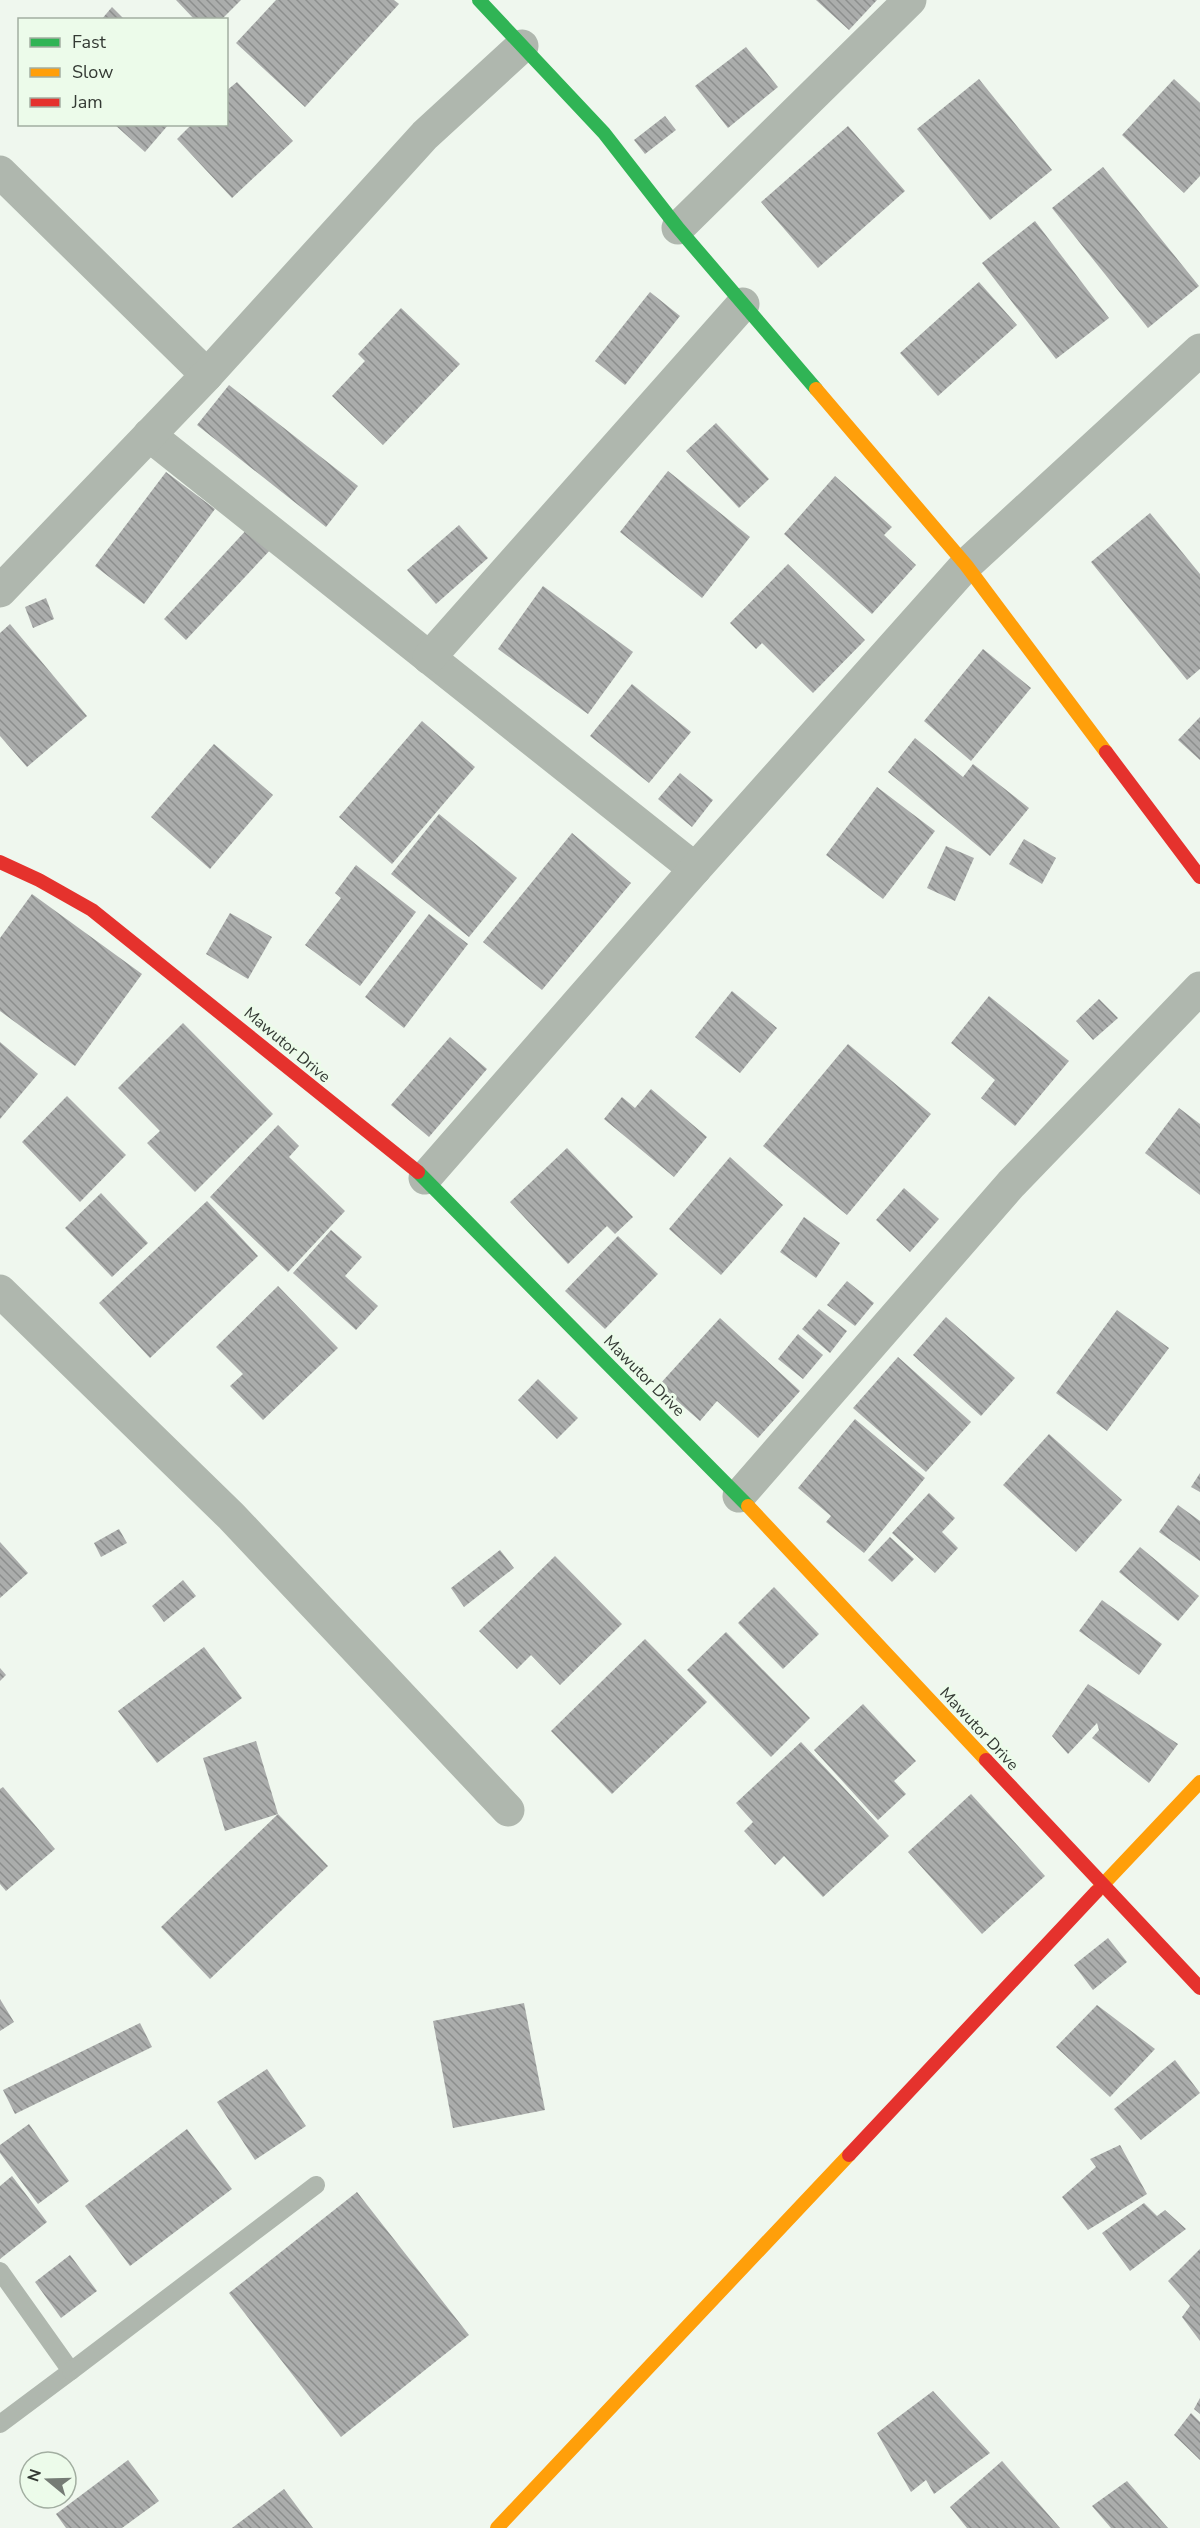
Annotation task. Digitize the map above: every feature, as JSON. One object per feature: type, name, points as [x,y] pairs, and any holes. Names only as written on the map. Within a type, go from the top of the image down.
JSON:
[{"type":"street","points":[[479,0],[604,133],[678,228],[966,565],[1200,877]]},
{"type":"street","points":[[678,228],[910,0]]},
{"type":"street","points":[[0,591],[207,375],[425,135],[522,46]]},
{"type":"street","points":[[0,172],[207,375]]},
{"type":"street","points":[[429,658],[743,304]]},
{"type":"street","points":[[425,1178],[695,869],[966,565],[1200,350]]},
{"type":"street","points":[[149,435],[695,869]]},
{"type":"street","name":"Mawutor Drive","points":[[0,862],[39,880],[92,910],[425,1178],[739,1496],[1200,1988]]},
{"type":"street","points":[[739,1496],[1011,1184],[1200,988]]},
{"type":"street","points":[[0,1291],[231,1516],[508,1810]]},
{"type":"street","points":[[497,2528],[1200,1782]]},
{"type":"lane","points":[[0,2424],[316,2186]]},
{"type":"lane","points":[[0,2271],[71,2371]]},
{"type":"building","points":[[176,0],[241,0],[223,18],[193,18]]},
{"type":"building","points":[[276,0],[394,0],[399,4],[305,107],[236,43]]},
{"type":"building","points":[[816,0],[877,0],[849,30]]},
{"type":"building","points":[[112,7],[123,18],[103,18]]},
{"type":"building","points":[[746,47],[778,87],[728,128],[695,86]]},
{"type":"building","points":[[979,79],[1052,170],[990,220],[917,129]]},
{"type":"building","points":[[1174,79],[1200,103],[1200,176],[1184,193],[1122,135]]},
{"type":"building","points":[[237,82],[293,141],[232,198],[177,139],[190,126],[228,126],[228,89]]},
{"type":"building","points":[[665,116],[676,130],[645,154],[634,140]]},
{"type":"building","points":[[116,126],[167,126],[145,152]]},
{"type":"building","points":[[848,126],[905,191],[818,268],[761,202]]},
{"type":"building","points":[[1103,167],[1199,286],[1148,328],[1052,208]]},
{"type":"building","points":[[1035,221],[1109,318],[1056,359],[982,263]]},
{"type":"building","points":[[979,282],[1017,325],[938,396],[900,353]]},
{"type":"building","points":[[650,292],[680,316],[625,385],[595,361]]},
{"type":"building","points":[[401,308],[460,364],[383,445],[332,396],[365,361],[358,354]]},
{"type":"building","points":[[229,385],[358,486],[326,527],[197,425]]},
{"type":"building","points":[[716,423],[769,479],[739,508],[686,451]]},
{"type":"building","points":[[668,471],[750,537],[702,598],[620,532]]},
{"type":"building","points":[[166,472],[215,509],[144,604],[95,566]]},
{"type":"building","points":[[835,476],[892,527],[884,535],[916,565],[872,614],[784,534]]},
{"type":"building","points":[[1150,513],[1200,574],[1200,669],[1187,680],[1091,562]]},
{"type":"building","points":[[459,525],[488,558],[436,604],[407,570]]},
{"type":"building","points":[[250,526],[273,547],[186,640],[164,619]]},
{"type":"building","points":[[788,564],[865,640],[813,693],[762,643],[756,649],[730,623]]},
{"type":"building","points":[[543,586],[633,652],[588,714],[498,649]]},
{"type":"building","points":[[46,598],[54,619],[33,628],[25,607]]},
{"type":"building","points":[[10,624],[87,716],[27,767],[0,736],[0,633]]},
{"type":"building","points":[[983,649],[1031,688],[971,761],[924,721]]},
{"type":"building","points":[[632,684],[691,732],[649,783],[590,736]]},
{"type":"building","points":[[1200,717],[1200,760],[1178,740]]},
{"type":"building","points":[[422,721],[475,767],[392,864],[339,817]]},
{"type":"building","points":[[915,738],[963,777],[973,764],[1029,808],[990,856],[888,772]]},
{"type":"building","points":[[214,744],[273,795],[210,869],[151,817]]},
{"type":"building","points":[[680,773],[713,800],[692,827],[658,799]]},
{"type":"building","points":[[877,787],[935,831],[883,899],[826,855]]},
{"type":"building","points":[[439,814],[517,878],[469,937],[391,874]]},
{"type":"building","points":[[572,833],[631,883],[542,990],[483,942]]},
{"type":"building","points":[[1024,839],[1056,858],[1042,884],[1009,864]]},
{"type":"building","points":[[946,846],[974,858],[955,901],[927,888]]},
{"type":"building","points":[[356,865],[416,912],[360,986],[305,945],[341,898],[335,893]]},
{"type":"building","points":[[32,894],[142,974],[75,1066],[0,1011],[0,938]]},
{"type":"building","points":[[230,913],[272,937],[248,979],[206,954]]},
{"type":"building","points":[[429,914],[468,944],[404,1028],[365,997]]},
{"type":"building","points":[[732,991],[777,1028],[740,1073],[695,1037]]},
{"type":"building","points":[[989,996],[1069,1061],[1015,1126],[981,1098],[995,1080],[951,1043]]},
{"type":"building","points":[[1099,999],[1118,1018],[1093,1040],[1076,1021]]},
{"type":"building","points":[[183,1023],[273,1114],[195,1192],[147,1143],[160,1131],[118,1088]]},
{"type":"building","points":[[450,1037],[487,1069],[429,1137],[391,1105]]},
{"type":"building","points":[[0,1042],[38,1074],[0,1119]]},
{"type":"building","points":[[848,1044],[931,1114],[847,1215],[763,1146]]},
{"type":"building","points":[[651,1089],[707,1137],[674,1177],[604,1119],[622,1097],[635,1108]]},
{"type":"building","points":[[67,1096],[126,1155],[80,1202],[22,1142]]},
{"type":"building","points":[[1179,1108],[1200,1124],[1200,1195],[1145,1153]]},
{"type":"building","points":[[278,1125],[299,1146],[289,1157],[345,1211],[288,1272],[210,1197]]},
{"type":"building","points":[[567,1148],[633,1217],[615,1234],[607,1226],[568,1264],[510,1202]]},
{"type":"building","points":[[730,1157],[783,1205],[721,1275],[669,1229]]},
{"type":"building","points":[[904,1188],[939,1219],[910,1252],[876,1220]]},
{"type":"building","points":[[101,1193],[148,1243],[112,1277],[65,1228]]},
{"type":"building","points":[[207,1201],[258,1256],[150,1358],[99,1303]]},
{"type":"building","points":[[804,1217],[840,1243],[816,1278],[780,1252]]},
{"type":"building","points":[[331,1230],[362,1257],[345,1276],[378,1306],[356,1330],[293,1273]]},
{"type":"building","points":[[618,1236],[658,1274],[605,1329],[565,1291]]},
{"type":"building","points":[[847,1281],[874,1303],[855,1326],[827,1305]]},
{"type":"building","points":[[278,1286],[338,1348],[263,1420],[230,1386],[243,1374],[216,1347]]},
{"type":"building","points":[[819,1309],[847,1331],[830,1353],[802,1329]]},
{"type":"building","points":[[1117,1310],[1169,1348],[1107,1431],[1056,1393]]},
{"type":"building","points":[[946,1317],[1015,1378],[981,1416],[913,1355]]},
{"type":"building","points":[[720,1318],[800,1391],[758,1438],[717,1401],[700,1421],[659,1385]]},
{"type":"building","points":[[798,1334],[823,1355],[803,1379],[778,1359]]},
{"type":"building","points":[[898,1357],[971,1422],[926,1472],[853,1408]]},
{"type":"building","points":[[538,1379],[578,1418],[557,1439],[518,1400]]},
{"type":"building","points":[[855,1419],[925,1478],[864,1553],[826,1522],[831,1516],[798,1488]]},
{"type":"building","points":[[1049,1434],[1122,1500],[1076,1552],[1003,1485]]},
{"type":"building","points":[[1200,1473],[1200,1492],[1191,1487]]},
{"type":"building","points":[[929,1493],[955,1518],[942,1532],[958,1548],[935,1573],[892,1533]]},
{"type":"building","points":[[1178,1505],[1200,1521],[1200,1561],[1159,1532]]},
{"type":"building","points":[[119,1529],[127,1543],[101,1557],[94,1543]]},
{"type":"building","points":[[890,1537],[914,1559],[892,1582],[868,1560]]},
{"type":"building","points":[[0,1542],[28,1573],[0,1598]]},
{"type":"building","points":[[1140,1547],[1199,1596],[1178,1621],[1119,1572]]},
{"type":"building","points":[[500,1550],[514,1568],[464,1607],[451,1588]]},
{"type":"building","points":[[555,1556],[622,1624],[560,1685],[531,1655],[517,1669],[479,1631]]},
{"type":"building","points":[[183,1580],[196,1596],[164,1622],[152,1606]]},
{"type":"building","points":[[774,1587],[819,1634],[783,1669],[738,1623]]},
{"type":"building","points":[[1102,1600],[1162,1644],[1139,1675],[1079,1631]]},
{"type":"building","points":[[726,1632],[810,1718],[771,1757],[687,1670]]},
{"type":"building","points":[[645,1639],[707,1702],[612,1794],[551,1731]]},
{"type":"building","points":[[204,1647],[242,1698],[157,1763],[118,1711]]},
{"type":"building","points":[[0,1668],[6,1675],[0,1681]]},
{"type":"building","points":[[1088,1684],[1178,1744],[1149,1783],[1092,1738],[1099,1730],[1097,1723],[1068,1754],[1052,1736]]},
{"type":"building","points":[[863,1704],[916,1761],[894,1781],[906,1794],[878,1820],[814,1750]]},
{"type":"building","points":[[256,1741],[278,1814],[225,1831],[203,1758]]},
{"type":"building","points":[[801,1742],[889,1836],[823,1897],[784,1856],[775,1865],[744,1831],[753,1822],[736,1803]]},
{"type":"building","points":[[3,1787],[55,1849],[6,1891],[0,1884],[0,1789]]},
{"type":"building","points":[[971,1794],[1045,1876],[982,1934],[908,1852]]},
{"type":"building","points":[[278,1814],[328,1866],[210,1979],[161,1927]]},
{"type":"building","points":[[1108,1938],[1127,1962],[1093,1990],[1074,1965]]},
{"type":"building","points":[[0,1999],[14,2022],[0,2031]]},
{"type":"building","points":[[524,2003],[545,2110],[453,2128],[433,2021]]},
{"type":"building","points":[[1097,2005],[1155,2049],[1110,2097],[1056,2047]]},
{"type":"building","points":[[140,2023],[152,2047],[15,2114],[3,2090]]},
{"type":"building","points":[[1175,2060],[1200,2093],[1141,2140],[1114,2109]]},
{"type":"building","points":[[267,2069],[306,2126],[255,2160],[217,2102]]},
{"type":"building","points":[[29,2124],[69,2181],[38,2204],[0,2153],[0,2145]]},
{"type":"building","points":[[187,2129],[232,2189],[130,2266],[85,2206]]},
{"type":"building","points":[[1120,2145],[1147,2194],[1088,2230],[1062,2197],[1096,2167],[1090,2159]]},
{"type":"building","points":[[12,2176],[47,2222],[0,2259],[0,2186]]},
{"type":"building","points":[[357,2192],[469,2335],[341,2437],[229,2293]]},
{"type":"building","points":[[1144,2203],[1157,2216],[1165,2210],[1186,2229],[1130,2271],[1102,2233]]},
{"type":"building","points":[[1200,2249],[1200,2341],[1182,2317],[1190,2306],[1168,2281]]},
{"type":"building","points":[[70,2255],[97,2291],[61,2318],[35,2282]]},
{"type":"building","points":[[933,2391],[990,2453],[934,2494],[926,2480],[911,2492],[877,2433]]},
{"type":"building","points":[[1200,2398],[1200,2414],[1194,2409]]},
{"type":"building","points":[[1191,2413],[1200,2422],[1200,2460],[1174,2435]]},
{"type":"building","points":[[128,2460],[159,2501],[122,2528],[66,2528],[56,2514],[61,2510],[78,2510],[78,2498]]},
{"type":"building","points":[[1002,2461],[1060,2528],[967,2528],[950,2507]]},
{"type":"building","points":[[1127,2481],[1168,2528],[1111,2528],[1092,2506]]},
{"type":"building","points":[[284,2489],[313,2528],[232,2528]]},
{"type":"traffic: fast","points":[[479,0],[604,133],[678,228],[816,389]]},
{"type":"traffic: fast","points":[[418,1172],[748,1506]]},
{"type":"traffic: slow","points":[[816,389],[966,565],[1106,752]]},
{"type":"traffic: slow","points":[[748,1506],[986,1760]]},
{"type":"traffic: slow","points":[[1096,1892],[1200,1782]]},
{"type":"traffic: slow","points":[[497,2528],[849,2155]]},
{"type":"traffic: jam","points":[[1106,752],[1200,877]]},
{"type":"traffic: jam","points":[[0,862],[39,880],[92,910],[418,1172]]},
{"type":"traffic: jam","points":[[986,1760],[1200,1988]]},
{"type":"traffic: jam","points":[[849,2155],[1096,1892]]}]
